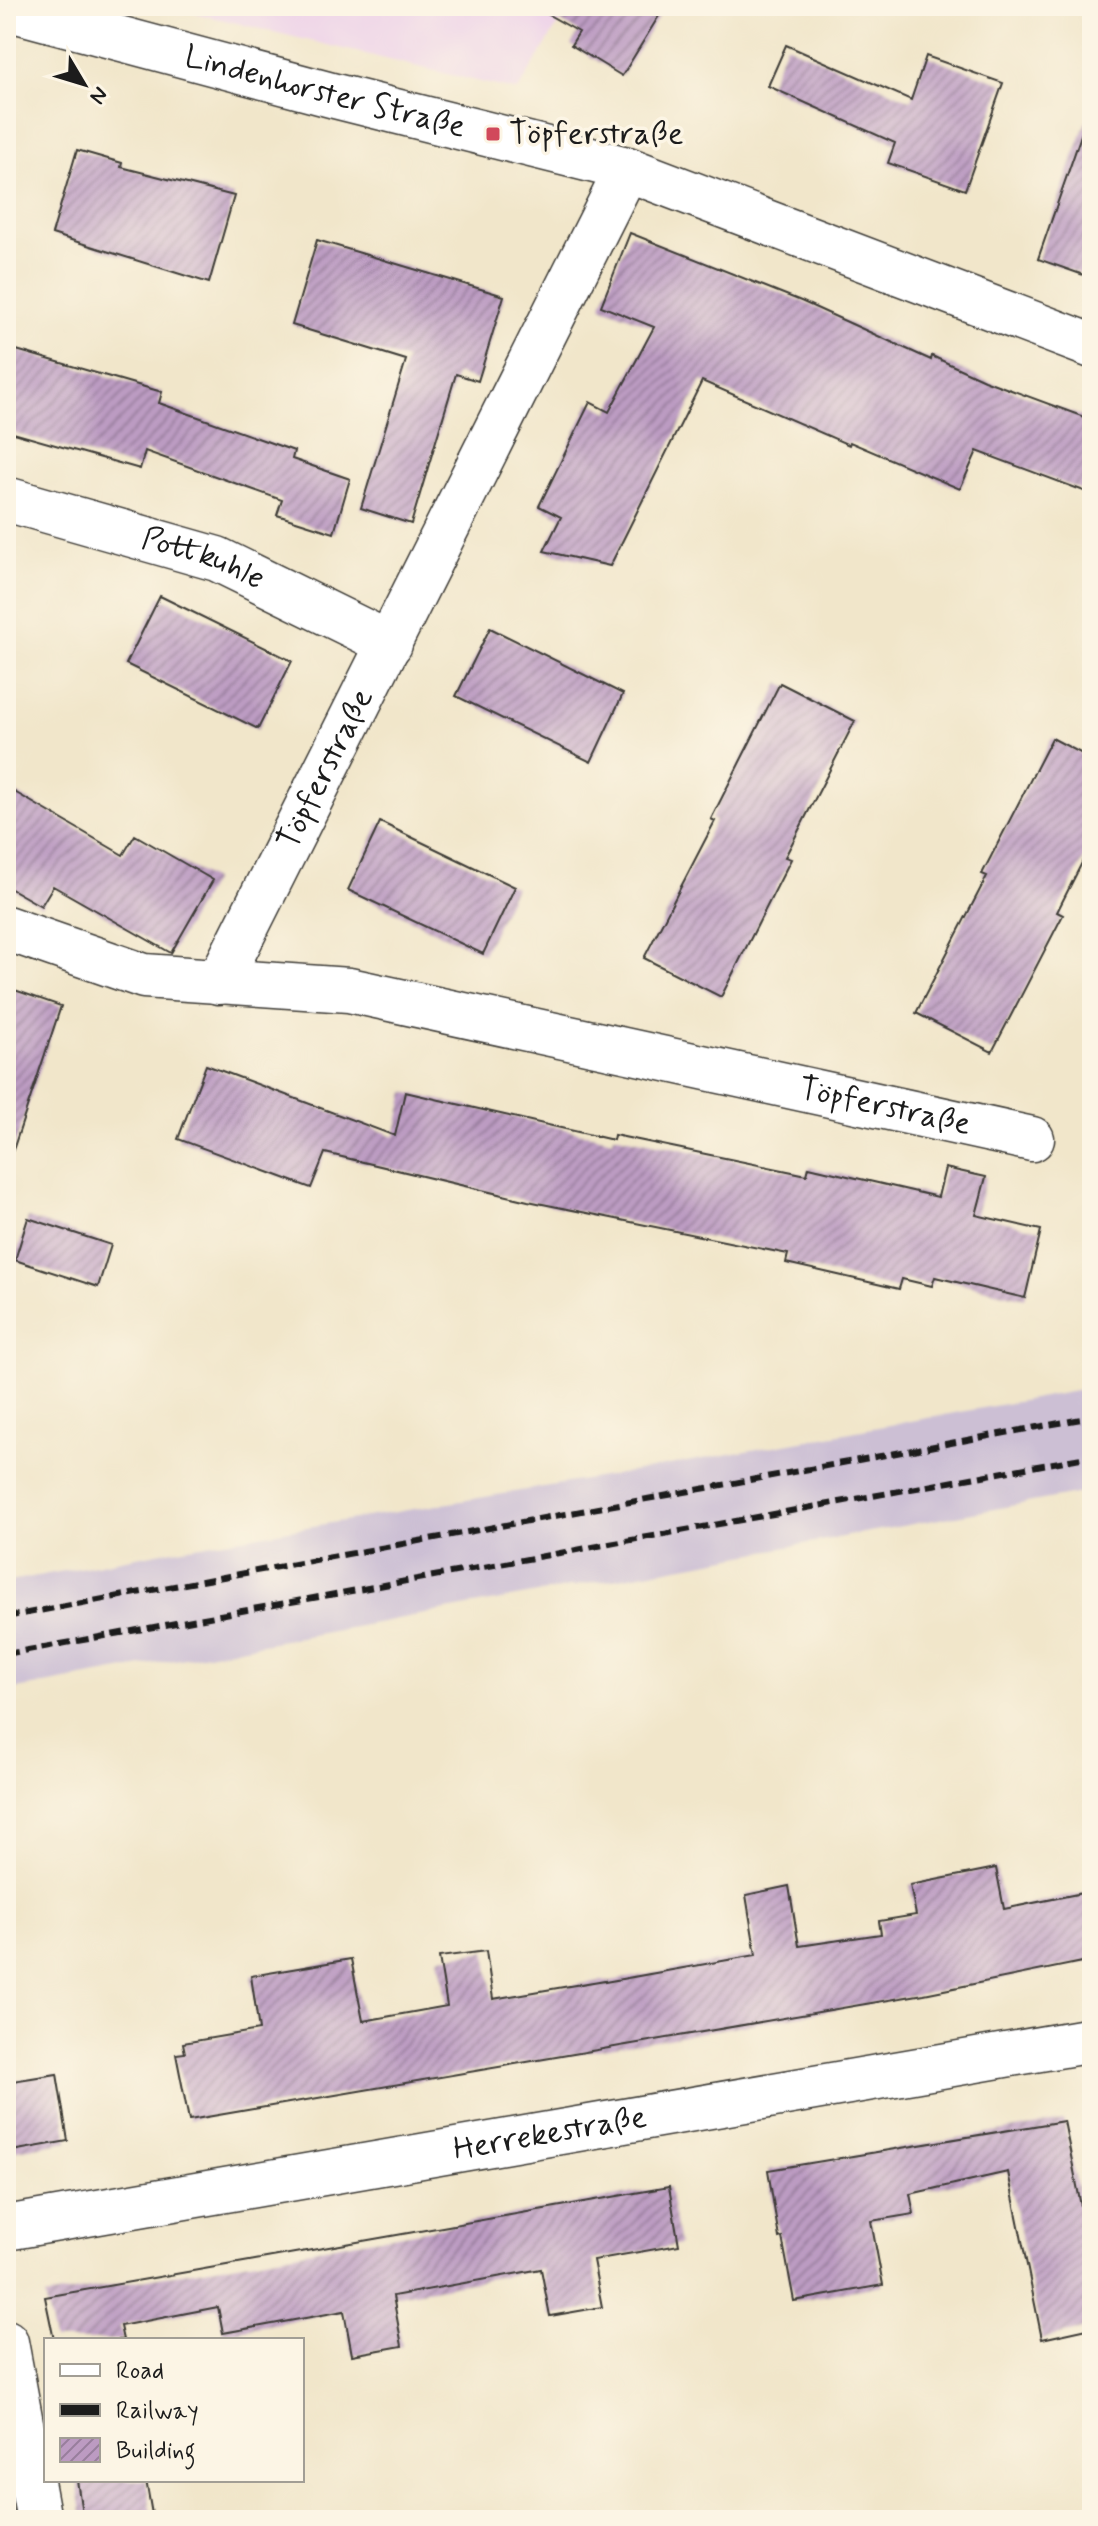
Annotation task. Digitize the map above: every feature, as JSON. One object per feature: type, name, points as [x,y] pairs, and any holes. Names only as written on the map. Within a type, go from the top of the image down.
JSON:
[{"type":"street","name":"Lindenhorster Straße","points":[[6,8],[627,169],[1092,346]]},
{"type":"street","name":"Töpferstraße","points":[[219,982],[627,169]]},
{"type":"street","name":"Pottkuhle","points":[[6,499],[217,559],[390,644]]},
{"type":"street","name":"Töpferstraße","points":[[6,928],[144,976],[349,990],[1032,1139]]},
{"type":"street","name":"Herrekestraße","points":[[6,2228],[1092,2040]]},
{"type":"street","points":[[6,2342],[39,2520]]},
{"type":"shaded area","points":[[166,6],[569,6],[518,91]]},
{"type":"shaded area","points":[[1092,1388],[1092,1491],[6,1691],[6,1582]]},
{"type":"building","points":[[533,6],[665,6],[622,76],[571,45],[579,32]]},
{"type":"building","points":[[786,45],[911,100],[926,56],[1003,83],[965,190],[888,163],[895,143],[768,86]]},
{"type":"building","points":[[1086,121],[1092,122],[1092,278],[1038,259]]},
{"type":"building","points":[[77,150],[122,163],[121,167],[234,196],[209,283],[52,234]]},
{"type":"building","points":[[630,233],[801,301],[931,360],[932,356],[984,380],[1092,420],[1092,494],[977,451],[960,489],[702,381],[610,566],[544,551],[561,517],[539,506],[590,402],[609,412],[654,327],[601,306]]},
{"type":"building","points":[[317,240],[504,296],[478,381],[456,374],[411,524],[361,508],[406,360],[292,325]]},
{"type":"building","points":[[6,347],[162,392],[159,403],[294,451],[292,459],[350,479],[334,533],[277,515],[282,500],[145,451],[140,469],[6,431]]},
{"type":"building","points":[[160,596],[292,661],[258,729],[126,664]]},
{"type":"building","points":[[490,628],[623,694],[591,762],[456,696]]},
{"type":"building","points":[[780,683],[855,721],[785,857],[791,859],[721,997],[644,958],[715,821],[711,819]]},
{"type":"building","points":[[1052,738],[1092,759],[1092,843],[1057,912],[1063,915],[992,1052],[916,1013],[987,876],[982,874]]},
{"type":"building","points":[[6,787],[123,855],[135,835],[213,880],[171,953],[53,886],[41,906],[6,886]]},
{"type":"building","points":[[380,822],[515,887],[483,954],[348,890]]},
{"type":"building","points":[[6,987],[61,1006],[13,1150],[6,1148]]},
{"type":"building","points":[[206,1065],[395,1136],[405,1092],[613,1140],[614,1135],[807,1175],[809,1167],[938,1197],[945,1168],[986,1177],[976,1215],[1041,1230],[1025,1298],[935,1277],[932,1286],[902,1279],[899,1289],[786,1263],[788,1254],[528,1201],[325,1153],[311,1188],[178,1139]]},
{"type":"building","points":[[28,1218],[111,1245],[98,1287],[15,1260]]},
{"type":"building","points":[[996,1868],[1004,1909],[1092,1891],[1092,1960],[924,1994],[189,2120],[176,2054],[185,2053],[183,2043],[259,2030],[251,1976],[351,1959],[363,2021],[447,2006],[439,1957],[486,1951],[493,1999],[605,1982],[756,1955],[746,1895],[789,1886],[799,1946],[881,1934],[879,1921],[916,1915],[910,1885]]},
{"type":"building","points":[[57,2074],[68,2141],[6,2152],[6,2082]]},
{"type":"building","points":[[1064,2121],[1092,2261],[1092,2328],[1042,2339],[1008,2172],[910,2194],[914,2214],[871,2221],[883,2285],[794,2301],[782,2237],[779,2238],[768,2170]]},
{"type":"building","points":[[669,2187],[679,2245],[593,2260],[602,2307],[550,2316],[541,2269],[393,2296],[402,2346],[352,2355],[344,2311],[223,2333],[218,2307],[120,2326],[123,2338],[54,2338],[45,2297]]},
{"type":"building","points":[[77,2482],[146,2482],[153,2520],[83,2520]]},
{"type":"railway","points":[[6,1617],[1092,1417]]},
{"type":"railway","points":[[6,1654],[1092,1456]]},
{"type":"place","name":"Töpferstraße","points":[[493,134]]}]
